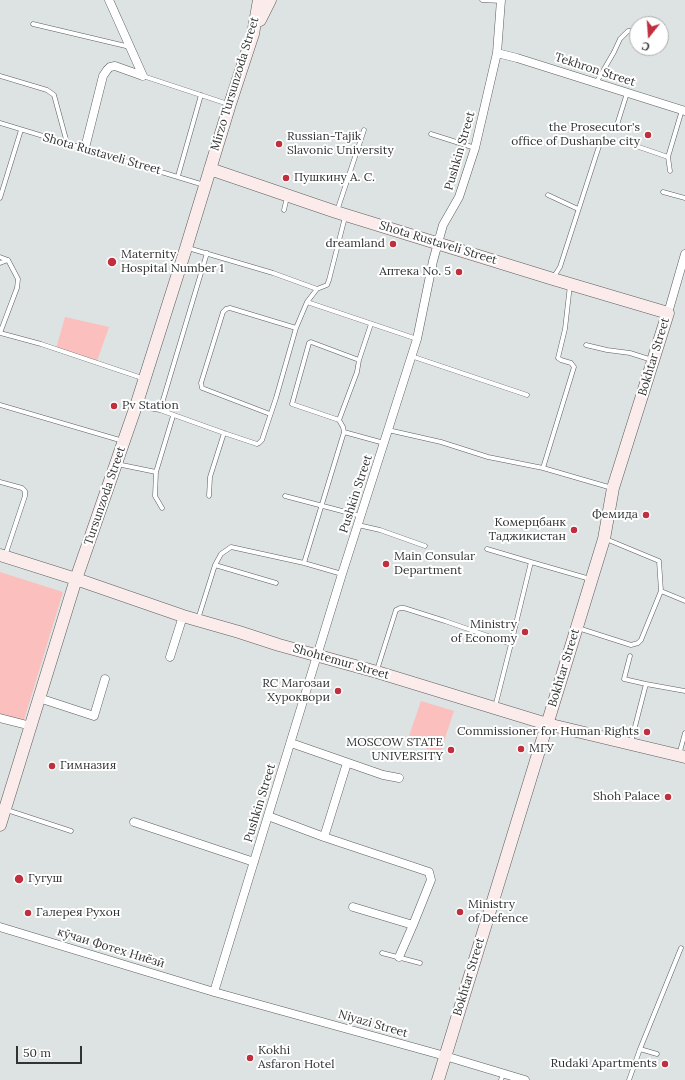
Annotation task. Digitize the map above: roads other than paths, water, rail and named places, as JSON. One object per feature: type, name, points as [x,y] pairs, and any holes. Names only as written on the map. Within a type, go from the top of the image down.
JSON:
[{"type":"street","points":[[109,0],[143,76]]},
{"type":"street","name":"Mirzo Tursunzoda Street","points":[[210,169],[253,34],[259,0]]},
{"type":"street","points":[[253,34],[270,0]]},
{"type":"street","name":"Pushkin Street","points":[[214,992],[342,574],[417,339],[433,261],[443,226],[460,197],[475,148],[497,53],[501,1]]},
{"type":"street","name":"Tekhron Street","points":[[497,53],[518,58],[684,110]]},
{"type":"street","points":[[85,148],[103,76],[107,70],[110,67],[115,66],[143,76]]},
{"type":"street","name":"Tursunzoda Street","points":[[0,825],[76,579],[145,379],[210,169]]},
{"type":"street","name":"Shota Rustaveli Street","points":[[210,169],[341,213],[668,313]]},
{"type":"street","name":"Bokhtar Street","points":[[438,1080],[604,538],[613,488],[685,254]]},
{"type":"street","name":"Shohtemur Street","points":[[2,555],[183,616],[198,619],[279,645],[376,672],[547,724],[682,756]]},
{"type":"street","points":[[170,656],[183,616]]},
{"type":"street","points":[[39,698],[94,716],[105,679]]},
{"type":"street","points":[[0,718],[31,726]]},
{"type":"street","points":[[291,744],[383,775],[399,778]]},
{"type":"street","points":[[324,837],[347,763]]},
{"type":"street","points":[[268,816],[324,837],[429,872],[431,880],[399,957]]},
{"type":"street","points":[[134,822],[254,862]]},
{"type":"street","points":[[353,907],[413,925]]},
{"type":"street","name":"кӯчаи Фотех Ниёзӣ","points":[[0,927],[214,992]]},
{"type":"street","name":"Niyazi Street","points":[[214,992],[445,1056],[502,1077],[525,1080]]},
{"type":"lane","points":[[482,0],[501,1]]},
{"type":"lane","points":[[33,24],[130,48]]},
{"type":"lane","points":[[596,83],[620,39],[629,31]]},
{"type":"lane","points":[[0,76],[47,90],[54,95],[66,143]]},
{"type":"lane","points":[[143,76],[230,104]]},
{"type":"lane","points":[[616,128],[627,93]]},
{"type":"lane","points":[[178,176],[201,95]]},
{"type":"lane","points":[[670,171],[668,157],[684,110]]},
{"type":"lane","name":"Shota Rustaveli Street","points":[[0,123],[205,185]]},
{"type":"lane","points":[[0,198],[21,130]]},
{"type":"lane","points":[[136,406],[160,410],[173,416],[256,444],[262,440],[296,328],[307,302],[317,289],[327,285],[329,280],[341,213],[364,130]]},
{"type":"lane","points":[[431,134],[475,148]]},
{"type":"lane","points":[[553,279],[560,267],[601,140]]},
{"type":"lane","points":[[639,147],[668,157]]},
{"type":"lane","points":[[663,192],[685,198]]},
{"type":"lane","points":[[548,194],[578,209]]},
{"type":"lane","points":[[284,210],[287,196]]},
{"type":"lane","points":[[186,248],[273,272],[317,289]]},
{"type":"lane","points":[[160,410],[206,253]]},
{"type":"lane","points":[[0,257],[8,260],[18,279],[17,288],[0,333],[41,344],[145,379]]},
{"type":"lane","points":[[0,263],[8,260]]},
{"type":"lane","points":[[543,468],[574,368],[571,363],[558,358],[565,329],[570,284]]},
{"type":"lane","points":[[307,302],[417,339]]},
{"type":"lane","points":[[270,414],[202,388],[202,383],[223,312],[230,308],[296,328]]},
{"type":"lane","points":[[304,563],[344,432],[339,420],[371,324]]},
{"type":"lane","points":[[339,420],[292,404],[308,343],[311,342],[359,360]]},
{"type":"lane","points":[[586,345],[606,350],[630,353],[653,360]]},
{"type":"lane","points":[[411,356],[527,394]]},
{"type":"lane","points":[[0,405],[124,441]]},
{"type":"lane","points":[[162,508],[156,496],[156,472],[173,416]]},
{"type":"lane","points":[[388,430],[441,442],[488,457],[543,468],[613,488]]},
{"type":"lane","points":[[344,432],[384,444]]},
{"type":"lane","points":[[208,496],[210,477],[224,433]]},
{"type":"lane","points":[[116,464],[156,472]]},
{"type":"lane","points":[[0,482],[22,488],[25,491],[25,496],[2,555]]},
{"type":"lane","points":[[285,496],[361,516]]},
{"type":"lane","points":[[358,525],[380,530],[425,546]]},
{"type":"lane","points":[[576,628],[631,645],[638,643],[641,640],[661,591],[659,561],[604,538]]},
{"type":"lane","points":[[198,619],[215,566],[221,554],[231,547],[304,563],[342,574]]},
{"type":"lane","points":[[487,549],[591,579]]},
{"type":"lane","points":[[494,708],[531,562]]},
{"type":"lane","points":[[215,566],[276,583]]},
{"type":"lane","points":[[661,591],[685,601]]},
{"type":"lane","points":[[376,672],[396,610],[400,608],[445,621],[511,644]]},
{"type":"lane","points":[[630,656],[624,679],[685,690]]},
{"type":"lane","points":[[630,744],[646,684]]},
{"type":"lane","points":[[682,756],[685,733]]},
{"type":"lane","points":[[4,810],[71,831]]},
{"type":"lane","points":[[628,1080],[681,948]]},
{"type":"lane","points":[[382,953],[420,963]]},
{"type":"lane","points":[[640,1049],[657,1054]]},
{"type":"place","name":"the Prosecutor's office of Dushanbe city","points":[[648,135]]},
{"type":"place","name":"Russian-Tajik Slavonic University","points":[[279,144]]},
{"type":"place","name":"Пушкину А. С.","points":[[286,178]]},
{"type":"place","name":"dreamland","points":[[393,244]]},
{"type":"place","name":"Maternity Hospital Number 1","points":[[112,262]]},
{"type":"place","name":"Аптека No. 5","points":[[459,272]]},
{"type":"place","name":"Pv Station","points":[[114,406]]},
{"type":"place","name":"Фемида","points":[[646,515]]},
{"type":"place","name":"Комерцбанк Таджикистан","points":[[574,530]]},
{"type":"place","name":"Main Consular Department","points":[[386,564]]},
{"type":"place","name":"Ministry of Economy","points":[[525,632]]},
{"type":"place","name":"RC Магозаи Хуроквори","points":[[338,691]]},
{"type":"place","name":"Commissioner for Human Rights","points":[[647,732]]},
{"type":"place","name":"МГУ","points":[[521,749]]},
{"type":"place","name":"MOSCOW STATE UNIVERSITY","points":[[451,750]]},
{"type":"place","name":"Гимназия","points":[[52,766]]},
{"type":"place","name":"Shoh Palace","points":[[668,797]]},
{"type":"place","name":"Гугуш","points":[[19,879]]},
{"type":"place","name":"Ministry of Defence","points":[[460,912]]},
{"type":"place","name":"Галерея Рухон","points":[[28,913]]},
{"type":"place","name":"Kokhi Asfaron Hotel","points":[[250,1058]]},
{"type":"place","name":"Rudaki Apartments","points":[[665,1064]]}]
